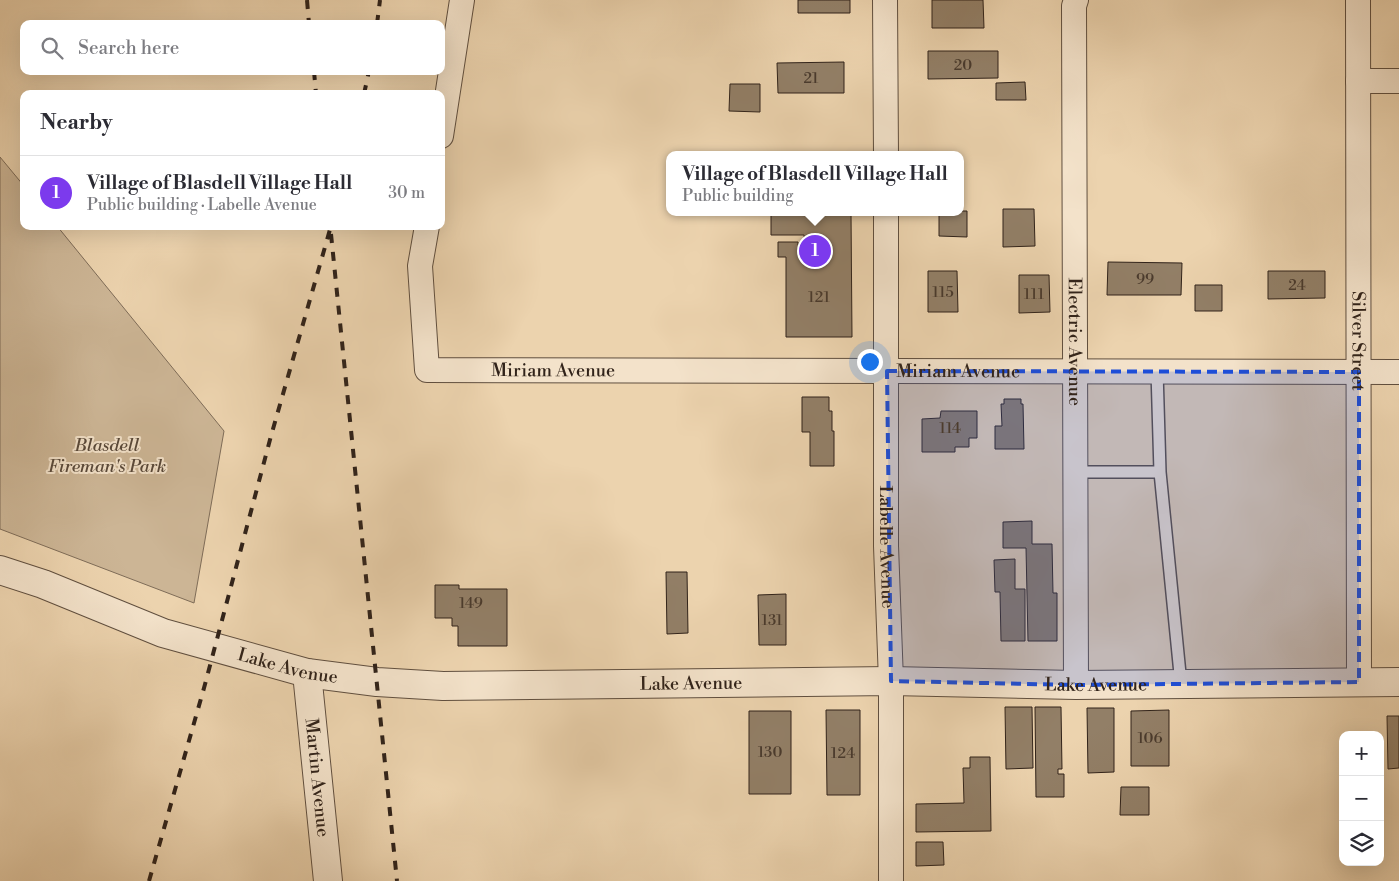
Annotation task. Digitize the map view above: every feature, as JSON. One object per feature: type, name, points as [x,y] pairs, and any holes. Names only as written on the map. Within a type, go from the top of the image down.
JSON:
[{"type":"street","points":[[445,110],[462,0]]},
{"type":"street","points":[[885,0],[886,151]]},
{"type":"street","name":"Electric Avenue","points":[[1076,0],[1074,6],[1076,685]]},
{"type":"street","name":"Silver Street","points":[[1358,0],[1359,682]]},
{"type":"street","points":[[1358,81],[1399,81]]},
{"type":"street","name":"Labelle Avenue","points":[[886,216],[886,546],[891,682],[891,881]]},
{"type":"street","name":"Miriam Avenue","points":[[426,230],[420,266],[427,370],[1399,372]]},
{"type":"street","name":"Lake Avenue","points":[[0,570],[43,584],[163,633],[307,673],[377,682],[443,686],[891,682],[1076,685],[1399,682]]},
{"type":"street","name":"Martin Avenue","points":[[307,673],[328,881]]},
{"type":"lane","points":[[1157,371],[1160,472],[1181,684]]},
{"type":"lane","points":[[1075,472],[1160,472]]},
{"type":"highlighted area","points":[[887,371],[1359,372],[1359,682],[1076,685],[891,681]]},
{"type":"green space","name":"Blasdell Fireman's Park","points":[[0,157],[20,181],[20,230],[60,230],[224,431],[194,603],[0,529]]},
{"type":"building","points":[[798,0],[850,0],[850,13],[798,13]]},
{"type":"building","points":[[932,0],[983,0],[984,28],[932,28]]},
{"type":"building","points":[[928,51],[998,51],[998,78],[928,79]]},
{"type":"building","points":[[844,62],[844,93],[778,93],[777,63]]},
{"type":"building","points":[[1025,82],[1026,100],[996,100],[996,83]]},
{"type":"building","points":[[730,84],[760,84],[760,112],[729,111]]},
{"type":"building","points":[[1003,209],[1034,209],[1035,246],[1003,247]]},
{"type":"building","points":[[964,211],[967,211],[967,237],[939,236],[939,216],[964,216]]},
{"type":"building","points":[[771,216],[851,216],[852,337],[786,337],[786,257],[778,257],[778,242],[798,242],[798,245],[805,245],[804,235],[771,235]]},
{"type":"building","points":[[1108,262],[1182,263],[1181,295],[1107,295]]},
{"type":"building","points":[[928,271],[957,271],[958,312],[928,312]]},
{"type":"building","points":[[1268,271],[1325,271],[1325,298],[1268,299]]},
{"type":"building","points":[[1019,275],[1049,275],[1050,312],[1019,313]]},
{"type":"building","points":[[1195,285],[1222,285],[1222,311],[1195,311]]},
{"type":"building","points":[[802,397],[829,397],[829,411],[832,411],[832,431],[834,431],[834,466],[810,466],[810,432],[802,432]]},
{"type":"building","points":[[1004,399],[1021,399],[1021,404],[1023,404],[1024,449],[995,449],[995,426],[1002,426],[1001,404],[1004,404]]},
{"type":"building","points":[[941,411],[977,411],[977,438],[969,438],[969,447],[955,447],[955,452],[922,452],[922,419],[940,418]]},
{"type":"building","points":[[1032,521],[1032,544],[1052,544],[1053,593],[1057,593],[1057,641],[1028,641],[1026,548],[1003,548],[1003,522]]},
{"type":"building","points":[[1015,559],[1015,589],[1025,589],[1025,641],[1001,641],[1000,592],[995,592],[994,560]]},
{"type":"building","points":[[666,572],[687,572],[688,633],[667,634]]},
{"type":"building","points":[[435,585],[459,585],[459,589],[507,589],[507,646],[458,646],[458,626],[452,626],[452,618],[435,618]]},
{"type":"building","points":[[786,594],[786,645],[759,645],[758,595]]},
{"type":"building","points":[[1005,707],[1032,707],[1033,768],[1006,769]]},
{"type":"building","points":[[1035,707],[1061,707],[1062,769],[1058,769],[1058,774],[1064,774],[1064,797],[1036,797]]},
{"type":"building","points":[[1087,708],[1114,708],[1114,772],[1088,773]]},
{"type":"building","points":[[826,710],[860,710],[860,795],[827,795]]},
{"type":"building","points":[[1169,710],[1169,766],[1131,766],[1131,711]]},
{"type":"building","points":[[749,711],[791,711],[791,794],[749,794]]},
{"type":"building","points":[[1387,716],[1399,716],[1399,768],[1388,769]]},
{"type":"building","points":[[970,757],[990,757],[991,831],[916,832],[916,804],[964,803],[963,768],[970,768]]},
{"type":"building","points":[[1121,787],[1149,787],[1149,815],[1120,815]]},
{"type":"building","points":[[916,842],[943,842],[944,865],[916,866]]},
{"type":"railway","points":[[307,0],[309,20]]},
{"type":"railway","points":[[378,20],[380,0]]},
{"type":"railway","points":[[314,75],[316,90]]},
{"type":"railway","points":[[365,90],[368,75]]},
{"type":"railway","points":[[149,881],[204,688],[271,436],[330,230]]},
{"type":"railway","points":[[331,234],[397,881]]},
{"type":"place","name":"Village of Blasdell Village Hall","points":[[815,251]]}]
